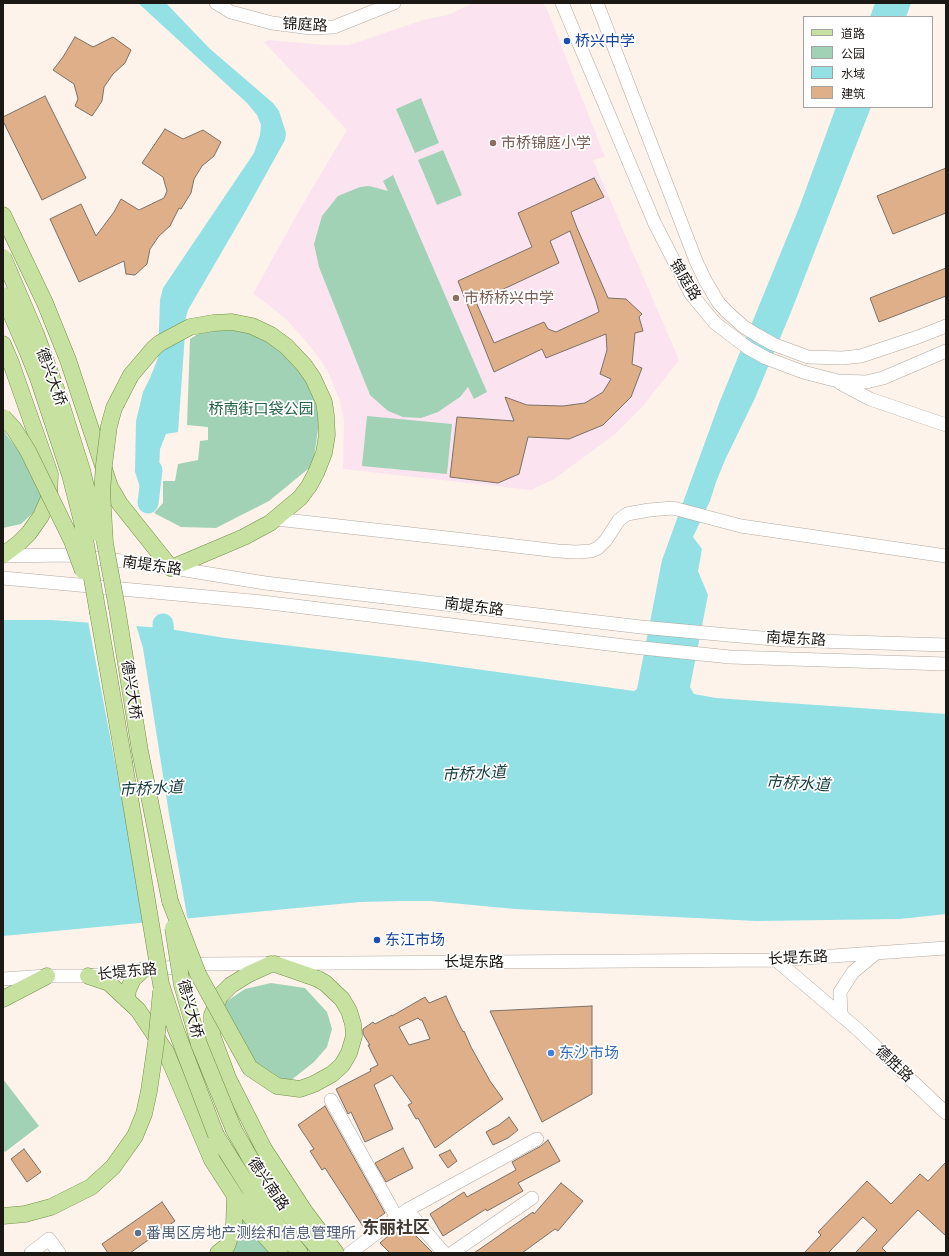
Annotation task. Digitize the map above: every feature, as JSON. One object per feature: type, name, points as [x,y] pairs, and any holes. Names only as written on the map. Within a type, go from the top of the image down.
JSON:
[{"type":"main road","points":[[3,215],[45,303],[62,346],[110,487],[120,504],[171,568],[244,537],[276,519],[300,498],[316,473],[324,452],[326,435],[326,415],[324,402],[314,378],[304,365],[286,346],[272,335],[252,326],[232,322],[213,322],[190,327],[154,348],[131,375],[114,408],[109,426],[104,465],[102,492],[106,543],[117,608]]},
{"type":"main road","name":"德兴大桥","points":[[3,257],[36,334],[59,397],[82,470],[117,608],[142,758],[170,901],[182,984],[200,1044],[234,1130]]},
{"type":"main road","name":"德兴大桥","points":[[3,295],[38,378],[70,475],[82,522],[162,984],[176,1030],[216,1135]]},
{"type":"main road","points":[[3,344],[50,474],[49,498],[41,516],[29,533],[3,555]]},
{"type":"main road","points":[[3,417],[14,429],[28,451],[72,540],[98,613]]},
{"type":"main road","points":[[170,901],[198,974],[250,1068],[277,1086],[300,1089],[314,1084],[332,1074],[342,1065],[349,1053],[354,1036],[349,1011],[342,999],[325,983],[318,979],[273,964],[249,974],[231,985],[220,996],[212,1016],[212,1035]]},
{"type":"main road","points":[[128,1000],[128,990],[133,979],[144,970]]},
{"type":"main road","points":[[3,999],[47,976]]},
{"type":"main road","points":[[88,976],[109,983],[138,1010],[167,1055],[212,1160],[235,1196],[265,1236],[280,1253]]},
{"type":"main road","points":[[3,1216],[25,1214],[51,1207],[91,1187],[113,1168],[136,1136],[144,1114],[149,1091],[156,1044],[162,984]]},
{"type":"main road","points":[[167,1055],[172,1034],[180,1027],[190,1021],[204,1025],[212,1035],[228,1078],[264,1149],[305,1212],[336,1253]]},
{"type":"main road","name":"德兴南路","points":[[234,1130],[269,1191],[322,1253]]},
{"type":"main road","name":"德兴南路","points":[[216,1135],[258,1202],[300,1253]]},
{"type":"main road","points":[[218,1253],[227,1246],[234,1225],[235,1196]]},
{"type":"street","name":"锦庭路","points":[[216,3],[231,12],[272,23],[311,28],[334,27],[394,3]]},
{"type":"street","name":"锦庭路","points":[[562,3],[655,224],[691,294],[715,323],[736,340],[766,358],[803,372],[838,382],[866,382],[883,378],[946,351]]},
{"type":"street","name":"锦庭路","points":[[596,3],[696,261],[718,302],[744,327],[773,344],[808,357],[842,358],[861,356],[882,350],[946,326]]},
{"type":"street","points":[[838,382],[870,399],[946,425]]},
{"type":"street","points":[[276,519],[576,552],[591,551],[598,548],[606,540],[619,520],[627,514],[673,508],[741,526],[946,556]]},
{"type":"street","name":"南堤东路","points":[[3,555],[67,555],[171,568],[265,583],[728,635],[785,640],[946,645]]},
{"type":"street","name":"南堤东路","points":[[3,578],[262,602],[633,647],[730,656],[946,664]]},
{"type":"street","name":"长堤东路","points":[[3,979],[47,976],[88,976],[205,964],[776,960],[946,948]]},
{"type":"street","points":[[841,1015],[840,992],[852,972],[876,953]]},
{"type":"street","name":"德胜路","points":[[776,960],[841,1015],[946,1113]]},
{"type":"street","points":[[331,1100],[402,1214],[444,1253]]},
{"type":"street","points":[[350,1253],[402,1214],[537,1139]]},
{"type":"street","points":[[452,1253],[532,1198]]},
{"type":"street","points":[[31,1253],[49,1239],[59,1253]]},
{"type":"shaded area","name":"市桥桥兴中学","points":[[473,3],[542,3],[547,9],[605,157],[593,160],[679,360],[644,405],[614,435],[554,479],[531,490],[343,469],[344,420],[340,402],[330,376],[322,362],[286,319],[253,294],[300,209],[347,130],[264,42],[270,40],[325,45],[349,45],[423,20],[448,15]]},
{"type":"green space","points":[[421,98],[439,143],[415,153],[396,109]]},
{"type":"green space","points":[[443,150],[462,195],[437,205],[418,160]]},
{"type":"green space","points":[[393,175],[487,392],[474,399],[468,387],[460,397],[438,412],[421,418],[403,417],[388,411],[370,395],[319,267],[314,244],[322,216],[338,196],[360,187],[369,186],[388,191],[383,181]]},
{"type":"green space","name":"桥南街口袋公园","points":[[223,325],[260,334],[280,346],[313,384],[320,415],[313,465],[269,501],[216,528],[181,527],[154,513],[163,503],[163,481],[175,481],[178,464],[198,460],[200,441],[208,440],[208,427],[187,425],[190,339],[198,334]]},
{"type":"green space","points":[[367,416],[452,424],[447,474],[362,466]]},
{"type":"green space","points":[[3,430],[20,453],[41,496],[36,510],[21,524],[3,528]]},
{"type":"green space","points":[[271,983],[305,988],[327,1012],[332,1029],[327,1047],[314,1062],[290,1081],[262,1073],[234,1028],[224,1003],[245,989]]},
{"type":"green space","points":[[3,1079],[39,1126],[5,1152],[3,1149]]},
{"type":"green space","points":[[244,1215],[277,1253],[232,1253]]},
{"type":"water","points":[[138,3],[166,3],[209,48],[273,103],[279,111],[286,133],[285,140],[188,310],[185,321],[178,432],[166,434],[160,449],[158,490],[148,499],[140,487],[135,472],[136,421],[143,392],[158,358],[160,300],[163,288],[254,153],[260,135],[261,125],[257,115],[247,103]]},
{"type":"water","points":[[875,3],[911,3],[906,16],[870,16]]},
{"type":"water","name":"市桥水道","points":[[836,108],[871,108],[791,312],[755,398],[725,460],[710,501],[693,537],[702,549],[698,571],[708,595],[690,687],[694,694],[716,698],[946,714],[946,914],[900,919],[756,921],[515,909],[430,901],[401,901],[360,902],[3,936],[3,620],[51,620],[163,628],[225,638],[418,661],[634,691],[637,689],[662,560],[720,401],[799,208]]},
{"type":"pier","points":[[88,621],[136,625],[143,648],[169,814],[188,921],[146,925]]},
{"type":"building","points":[[75,37],[93,47],[113,37],[131,50],[125,63],[113,74],[104,87],[102,101],[92,116],[75,106],[78,99],[74,84],[53,70]]},
{"type":"building","points":[[45,96],[86,178],[42,200],[3,121],[3,117]]},
{"type":"building","points":[[165,129],[183,139],[203,130],[221,142],[214,156],[202,166],[194,179],[191,193],[181,209],[179,208],[170,226],[159,236],[150,249],[147,264],[135,275],[126,274],[124,261],[79,282],[50,219],[81,204],[96,236],[114,212],[121,199],[139,210],[164,198],[167,191],[163,177],[142,163]]},
{"type":"building","points":[[946,168],[946,213],[893,234],[877,196]]},
{"type":"building","points":[[594,178],[604,197],[571,212],[608,298],[626,299],[642,314],[639,317],[643,331],[635,333],[632,364],[642,368],[631,397],[603,425],[569,439],[528,437],[519,474],[498,483],[450,477],[457,417],[514,421],[505,397],[527,405],[563,406],[585,403],[603,392],[611,379],[600,374],[607,350],[606,334],[546,358],[542,349],[494,372],[458,281],[532,247],[518,213]],"holes":[[[570,231],[599,312],[556,332],[548,329],[544,322],[494,343],[476,302],[559,263],[550,241]]]},
{"type":"building","points":[[946,268],[946,296],[879,322],[870,298]]},
{"type":"building","points":[[446,996],[471,1047],[490,1081],[503,1099],[435,1148],[418,1118],[416,1119],[408,1105],[412,1103],[392,1075],[374,1085],[393,1129],[365,1142],[351,1112],[348,1114],[336,1089],[371,1071],[370,1069],[378,1065],[368,1045],[370,1045],[363,1034],[363,1029],[373,1022],[375,1024],[392,1016],[425,997],[429,1003]],"holes":[[[418,1018],[422,1020],[430,1039],[409,1045],[399,1027]]]},
{"type":"building","name":"东沙市场","points":[[592,1006],[592,1094],[542,1122],[490,1011]]},
{"type":"building","points":[[325,1106],[385,1213],[364,1228],[325,1168],[322,1170],[310,1151],[314,1149],[298,1125]]},
{"type":"building","points":[[509,1117],[518,1130],[508,1138],[493,1145],[486,1132],[499,1125]]},
{"type":"building","points":[[548,1140],[560,1161],[518,1183],[523,1191],[487,1211],[486,1209],[443,1236],[430,1214],[464,1192],[467,1197],[516,1170],[512,1162],[541,1146]]},
{"type":"building","points":[[403,1148],[413,1168],[386,1182],[375,1163]]},
{"type":"building","points":[[24,1149],[41,1172],[27,1182],[11,1159]]},
{"type":"building","points":[[450,1150],[457,1161],[448,1168],[439,1155]]},
{"type":"building","points":[[946,1162],[946,1236],[918,1210],[882,1248],[887,1253],[855,1253],[877,1230],[863,1217],[828,1253],[804,1253],[821,1235],[818,1232],[867,1181],[891,1204],[920,1174],[928,1181]]},
{"type":"building","points":[[561,1183],[583,1201],[558,1231],[555,1229],[522,1253],[474,1253],[533,1212],[534,1214]]},
{"type":"building","name":"番禺区房地产测绘和信息管理所","points":[[162,1202],[175,1221],[130,1253],[108,1253],[102,1244]]},
{"type":"building","points":[[403,1223],[433,1253],[390,1253],[380,1243]]},
{"type":"waterway","points":[[148,503],[152,470]]},
{"type":"waterway","points":[[163,624],[166,658]]},
{"type":"place","name":"桥兴中学","points":[[567,41]]},
{"type":"place","name":"市桥锦庭小学","points":[[493,143]]},
{"type":"place","name":"市桥桥兴中学","points":[[456,298]]},
{"type":"place","name":"东江市场","points":[[377,940]]},
{"type":"place","name":"东沙市场","points":[[551,1053]]},
{"type":"place","name":"番禺区房地产测绘和信息管理所","points":[[138,1233]]},
{"type":"district","name":"东丽社区","points":[[396,1228]]}]
